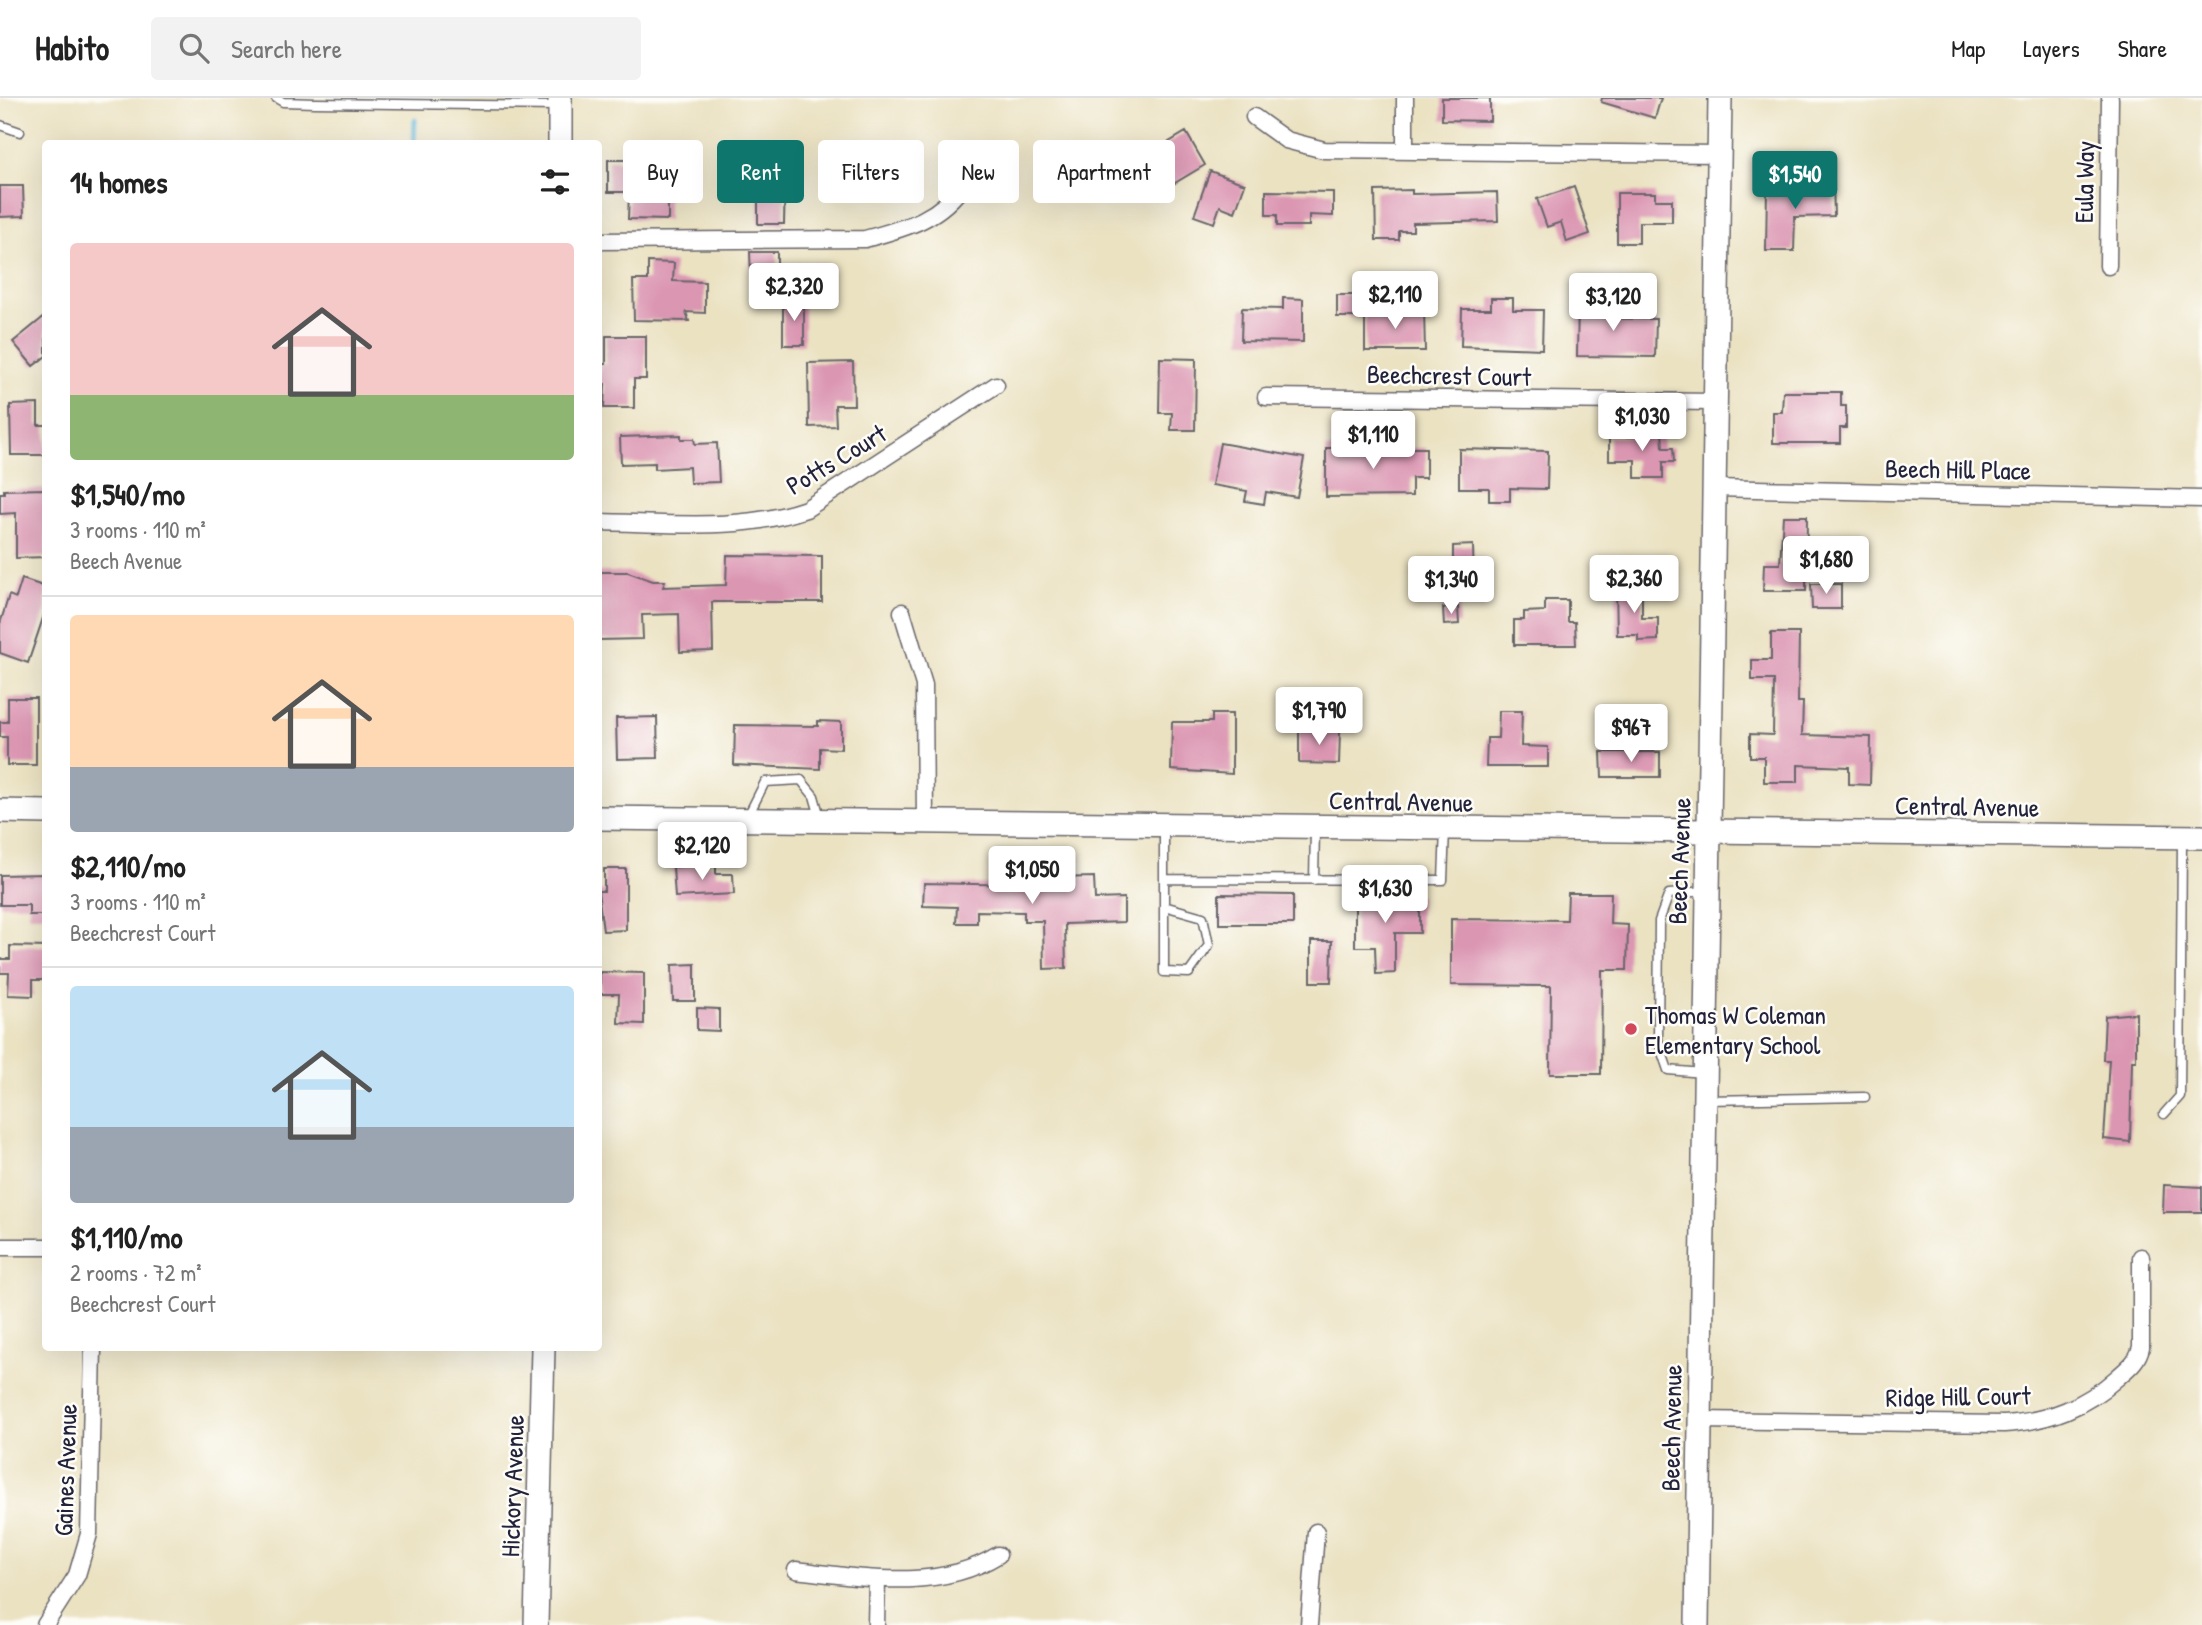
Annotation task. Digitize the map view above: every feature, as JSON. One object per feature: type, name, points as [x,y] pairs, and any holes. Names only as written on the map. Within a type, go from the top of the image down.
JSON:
[{"type":"street","points":[[1405,98],[1405,151]]},
{"type":"street","name":"Beech Avenue","points":[[1697,1625],[1703,1073],[1720,98]]},
{"type":"street","name":"Eula Way","points":[[2108,266],[2110,98]]},
{"type":"street","points":[[560,102],[560,140]]},
{"type":"street","points":[[1254,117],[1274,134],[1311,148],[1719,154]]},
{"type":"street","points":[[602,241],[865,239],[906,228],[952,203]]},
{"type":"street","name":"Potts Court","points":[[602,522],[744,524],[776,519],[806,509],[996,385]]},
{"type":"street","name":"Beechcrest Court","points":[[1266,397],[1715,402]]},
{"type":"street","name":"Beech Hill Place","points":[[1714,488],[2202,499]]},
{"type":"street","points":[[902,611],[924,685],[925,824]]},
{"type":"street","points":[[0,811],[42,812]]},
{"type":"street","name":"Central Avenue","points":[[602,818],[822,823],[2192,837]]},
{"type":"street","points":[[0,1247],[42,1247]]},
{"type":"street","name":"Ridge Hill Court","points":[[1699,1420],[2004,1424],[2032,1422],[2058,1415],[2095,1396],[2137,1359],[2141,1347],[2141,1257]]},
{"type":"street","name":"Gaines Avenue","points":[[45,1625],[77,1575],[89,1534],[93,1351]]},
{"type":"street","name":"Hickory Avenue","points":[[536,1625],[543,1351]]},
{"type":"street","points":[[1309,1625],[1315,1532]]},
{"type":"street","points":[[796,1570],[877,1579],[948,1577],[975,1569],[998,1555]]},
{"type":"street","points":[[876,1625],[877,1579]]},
{"type":"lane","points":[[276,98],[283,102],[315,103],[560,102]]},
{"type":"lane","points":[[0,125],[20,132]]},
{"type":"lane","points":[[746,822],[765,782],[801,780],[814,796],[822,823]]},
{"type":"lane","points":[[1164,827],[1164,878],[1164,906],[1164,972],[1189,974],[1209,945],[1203,917],[1164,906]]},
{"type":"lane","points":[[1314,880],[1315,828]]},
{"type":"lane","points":[[1164,878],[1443,880],[1445,829]]},
{"type":"lane","points":[[2164,1114],[2180,1096],[2192,837]]},
{"type":"lane","points":[[1703,1073],[1668,1070],[1658,1041],[1658,921],[1669,894],[1706,891]]},
{"type":"lane","points":[[1703,1101],[1865,1097]]},
{"type":"building","points":[[1442,98],[1490,98],[1490,121],[1442,120]]},
{"type":"building","points":[[1602,98],[1661,98],[1655,118],[1601,102]]},
{"type":"building","points":[[1186,132],[1205,165],[1175,183],[1175,140],[1173,140]]},
{"type":"building","points":[[608,160],[623,160],[623,192],[608,192]]},
{"type":"building","points":[[1210,171],[1245,184],[1235,212],[1220,206],[1214,223],[1194,216]]},
{"type":"building","points":[[1813,179],[1833,179],[1834,216],[1795,217],[1794,251],[1766,251],[1767,188],[1813,189]]},
{"type":"building","points":[[0,186],[23,186],[24,216],[0,217]]},
{"type":"building","points":[[1574,187],[1590,234],[1567,242],[1561,222],[1547,227],[1537,199]]},
{"type":"building","points":[[1412,190],[1412,194],[1497,192],[1498,221],[1413,223],[1413,231],[1399,231],[1399,240],[1376,240],[1375,191]]},
{"type":"building","points":[[1266,191],[1333,192],[1333,216],[1309,215],[1309,226],[1277,226],[1277,215],[1266,215]]},
{"type":"building","points":[[1617,193],[1655,193],[1655,200],[1672,200],[1672,222],[1639,222],[1639,243],[1617,243]]},
{"type":"building","points":[[629,203],[668,203],[668,220],[628,219]]},
{"type":"building","points":[[758,203],[784,203],[784,224],[758,224]]},
{"type":"building","points":[[750,252],[777,252],[777,276],[751,277]]},
{"type":"building","points":[[648,262],[674,263],[673,281],[705,282],[705,313],[686,312],[689,321],[634,320],[633,280],[648,280]]},
{"type":"building","points":[[1337,295],[1364,295],[1364,317],[1337,317]]},
{"type":"building","points":[[1283,298],[1303,299],[1303,342],[1241,341],[1242,308],[1283,309]]},
{"type":"building","points":[[1491,298],[1513,298],[1513,310],[1543,310],[1542,349],[1461,346],[1462,309],[1491,309]]},
{"type":"building","points":[[783,301],[804,301],[804,345],[783,345]]},
{"type":"building","points":[[1578,301],[1607,301],[1606,318],[1656,319],[1655,357],[1577,356]]},
{"type":"building","points":[[1424,310],[1425,351],[1365,351],[1365,311]]},
{"type":"building","points":[[42,318],[42,359],[33,366],[13,342]]},
{"type":"building","points":[[606,336],[646,336],[646,379],[634,379],[634,408],[604,408],[602,364],[606,364]]},
{"type":"building","points":[[1160,358],[1196,359],[1195,430],[1171,430],[1172,413],[1159,413]]},
{"type":"building","points":[[853,362],[854,405],[835,405],[836,426],[809,427],[808,363]]},
{"type":"building","points":[[1783,392],[1841,392],[1841,406],[1846,406],[1846,428],[1840,428],[1840,443],[1773,443],[1773,412],[1782,412]]},
{"type":"building","points":[[38,404],[38,425],[42,425],[42,455],[11,455],[10,405]]},
{"type":"building","points":[[1634,431],[1662,431],[1663,448],[1673,448],[1674,462],[1663,462],[1663,478],[1635,478],[1635,460],[1609,460],[1609,437],[1634,437]]},
{"type":"building","points":[[681,435],[681,439],[694,439],[695,444],[717,443],[719,482],[690,483],[689,467],[655,469],[655,463],[621,464],[620,437]]},
{"type":"building","points":[[1220,443],[1304,458],[1297,497],[1266,492],[1264,504],[1245,501],[1247,491],[1212,485]]},
{"type":"building","points":[[1326,448],[1426,448],[1426,478],[1412,478],[1412,496],[1326,497]]},
{"type":"building","points":[[1459,449],[1548,451],[1547,489],[1510,488],[1510,501],[1489,501],[1489,488],[1459,488]]},
{"type":"building","points":[[42,489],[42,557],[16,558],[16,513],[0,514],[0,493],[4,493],[4,490]]},
{"type":"building","points":[[1783,516],[1807,516],[1806,591],[1763,591],[1764,564],[1780,564]]},
{"type":"building","points":[[1473,545],[1474,589],[1453,589],[1453,546]]},
{"type":"building","points":[[727,555],[822,556],[822,602],[712,602],[713,651],[680,652],[679,614],[642,615],[643,639],[602,640],[602,572],[628,572],[653,581],[665,581],[663,587],[726,585]]},
{"type":"building","points":[[22,579],[42,586],[42,621],[28,663],[0,653],[0,624],[9,595],[16,598]]},
{"type":"building","points":[[1811,584],[1841,584],[1841,609],[1812,609]]},
{"type":"building","points":[[1616,586],[1642,586],[1642,618],[1658,618],[1658,640],[1638,641],[1638,635],[1617,635]]},
{"type":"building","points":[[1545,600],[1568,600],[1568,622],[1575,622],[1576,645],[1514,645],[1514,620],[1524,620],[1524,612],[1545,611]]},
{"type":"building","points":[[1458,607],[1459,624],[1444,625],[1443,608]]},
{"type":"building","points":[[1771,633],[1799,633],[1798,702],[1803,702],[1802,735],[1871,737],[1870,785],[1849,784],[1849,767],[1798,765],[1798,782],[1764,782],[1764,757],[1750,757],[1750,734],[1773,735],[1774,680],[1752,680],[1752,660],[1771,660]]},
{"type":"building","points":[[8,698],[36,698],[36,765],[7,765],[7,737],[0,737],[0,722],[8,722]]},
{"type":"building","points":[[1499,711],[1522,711],[1521,746],[1548,747],[1548,767],[1486,767],[1487,738],[1498,738]]},
{"type":"building","points":[[1212,714],[1232,714],[1232,774],[1171,770],[1172,722],[1212,722]]},
{"type":"building","points":[[657,717],[658,758],[617,759],[616,718]]},
{"type":"building","points":[[818,721],[841,722],[841,749],[820,748],[820,769],[734,765],[735,725],[818,726]]},
{"type":"building","points":[[1299,730],[1340,731],[1339,764],[1299,763]]},
{"type":"building","points":[[1601,752],[1660,752],[1660,777],[1602,777]]},
{"type":"building","points":[[716,865],[716,874],[733,874],[734,894],[675,897],[673,867]]},
{"type":"building","points":[[604,869],[626,869],[626,930],[603,931]]},
{"type":"building","points":[[1053,873],[1053,878],[1094,877],[1095,899],[1124,898],[1124,922],[1065,924],[1066,968],[1044,969],[1043,921],[1024,921],[1024,912],[977,911],[977,923],[956,923],[957,907],[923,906],[924,883],[1023,885],[1023,874]]},
{"type":"building","points":[[42,874],[42,915],[29,915],[29,905],[0,905],[0,875]]},
{"type":"building","points":[[1568,893],[1611,893],[1610,924],[1628,925],[1627,970],[1602,970],[1601,1074],[1550,1074],[1551,986],[1451,985],[1451,919],[1567,920]]},
{"type":"building","points":[[1219,894],[1293,895],[1293,924],[1219,924]]},
{"type":"building","points":[[1355,896],[1420,896],[1420,933],[1395,933],[1395,973],[1376,974],[1375,947],[1355,947]]},
{"type":"building","points":[[1311,941],[1332,941],[1331,982],[1311,982]]},
{"type":"building","points":[[10,946],[42,947],[42,980],[33,980],[33,996],[8,995],[9,973],[0,973],[0,959],[10,959]]},
{"type":"building","points":[[695,964],[695,1001],[673,1001],[672,965]]},
{"type":"building","points":[[602,972],[644,973],[644,1024],[618,1023],[619,994],[602,994]]},
{"type":"building","points":[[697,1008],[719,1009],[719,1031],[697,1030]]},
{"type":"building","points":[[2136,1013],[2136,1061],[2132,1061],[2130,1142],[2104,1139],[2109,1060],[2103,1060],[2105,1016]]},
{"type":"building","points":[[2164,1185],[2202,1187],[2202,1212],[2163,1212]]},
{"type":"waterway","points":[[414,140],[415,120]]},
{"type":"place","name":"Thomas W Coleman Elementary School","points":[[1631,1029]]}]
